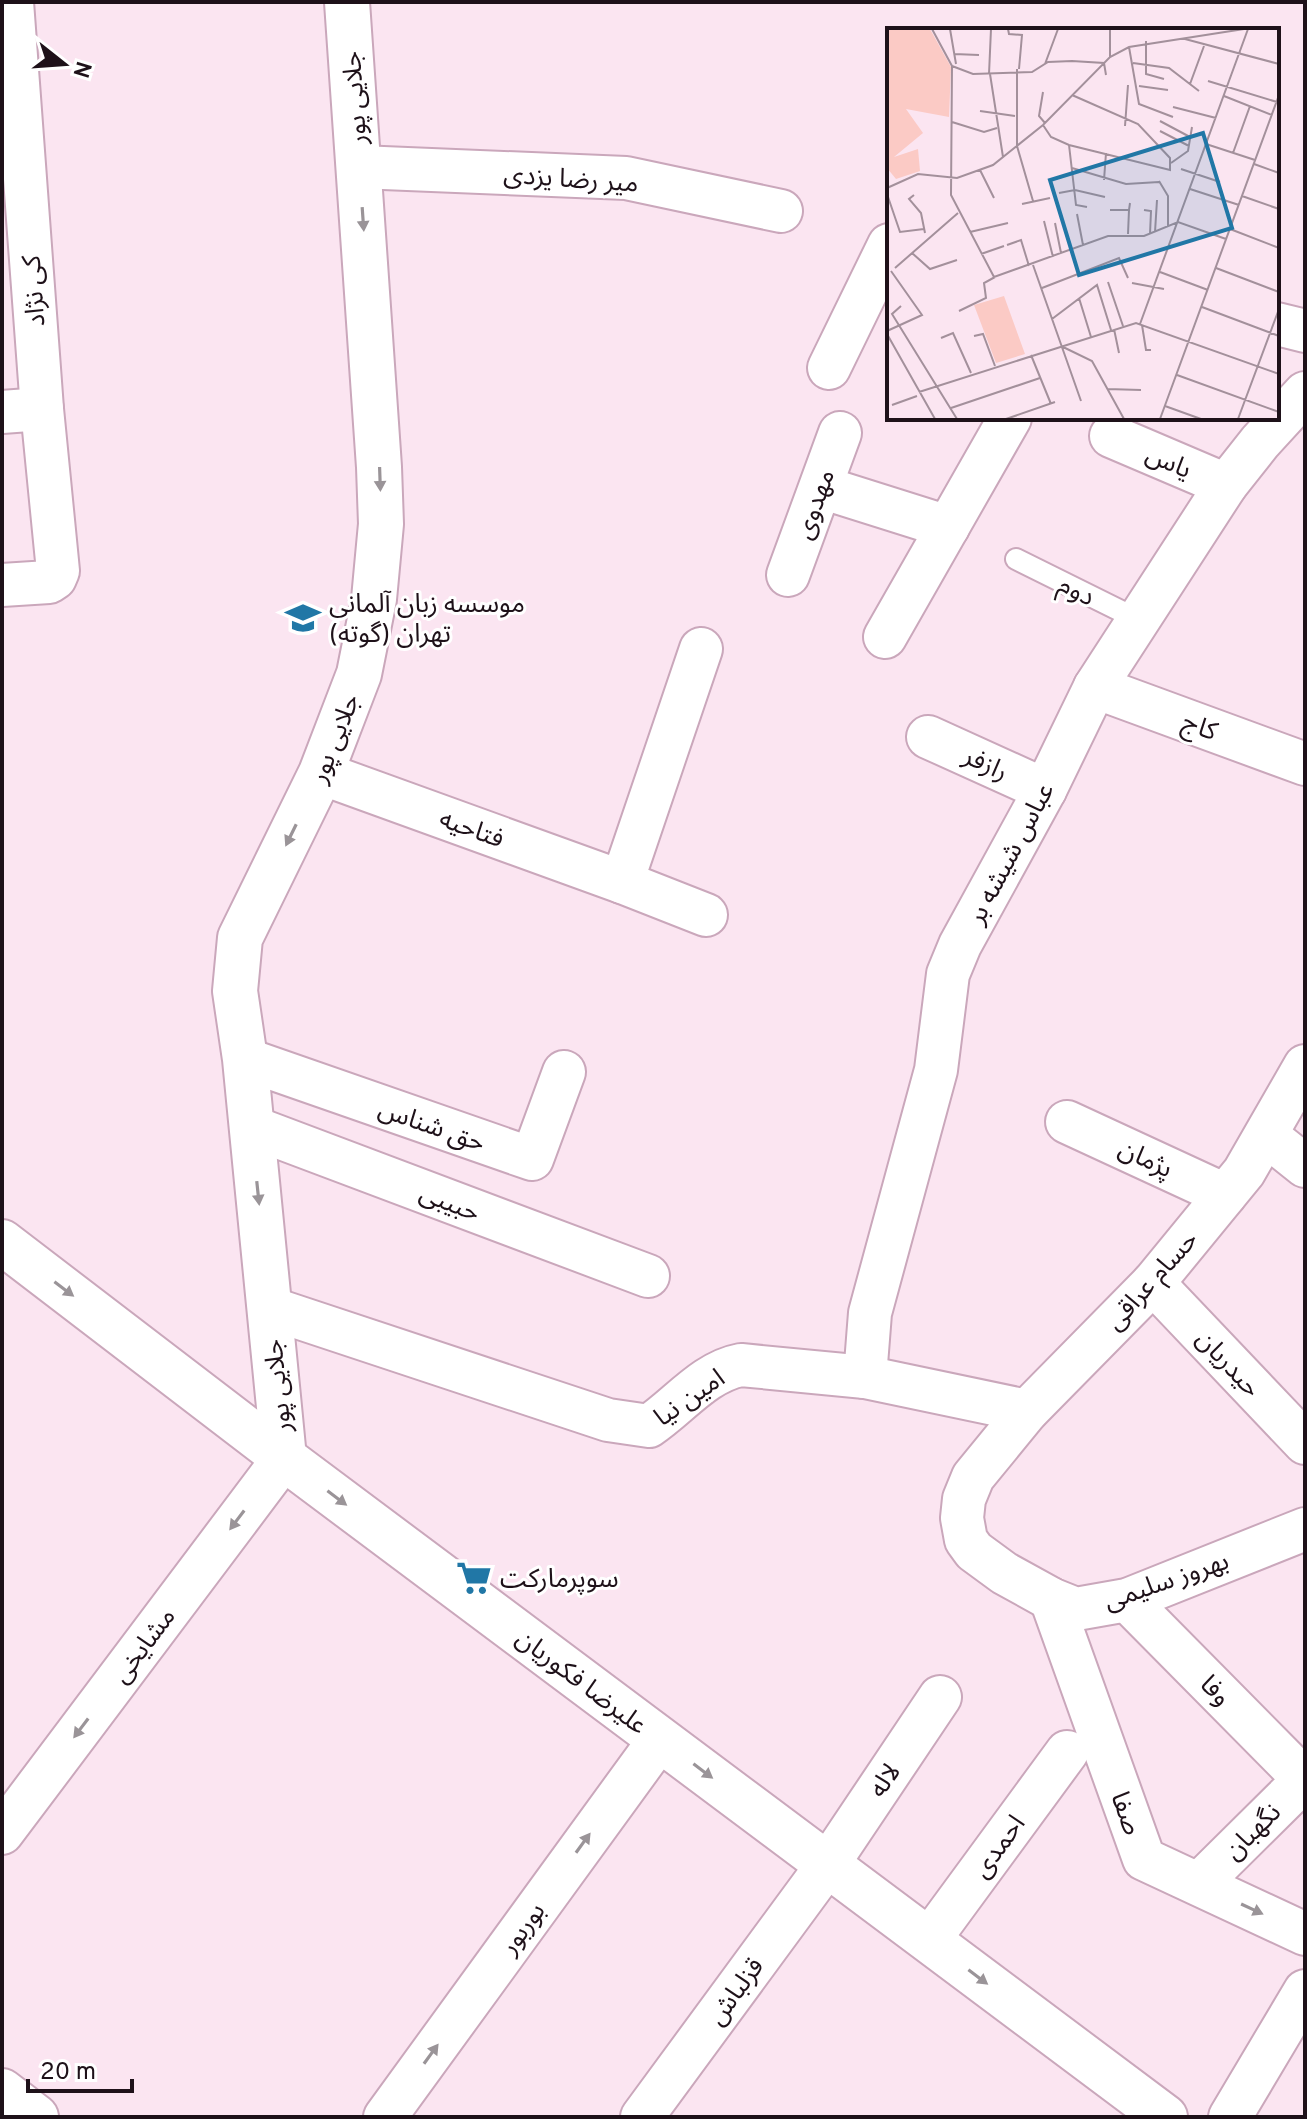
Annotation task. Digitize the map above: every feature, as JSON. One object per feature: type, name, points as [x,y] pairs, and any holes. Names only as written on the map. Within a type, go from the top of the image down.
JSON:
[{"type":"street","name":"کی نژاد","points":[[2,585],[49,582],[58,571],[22,410],[12,2]]},
{"type":"street","name":"جلایی پور","points":[[284,1458],[245,1059],[235,991],[240,938],[321,773],[359,674],[374,599],[381,524],[347,2]]},
{"type":"street","name":"میر رضا یزدی","points":[[359,167],[626,178],[781,211]]},
{"type":"street","points":[[829,368],[887,249]]},
{"type":"street","points":[[1279,324],[1305,331]]},
{"type":"street","name":"عباس شیشه بر","points":[[865,1377],[870,1313],[936,1070],[948,974],[960,945],[1045,790],[1095,687],[1226,485],[1305,393]]},
{"type":"street","points":[[885,637],[1009,420]]},
{"type":"street","name":"مهدوی","points":[[788,575],[840,433]]},
{"type":"street","name":"یاس","points":[[1111,436],[1226,485]]},
{"type":"street","points":[[821,487],[948,527]]},
{"type":"street","points":[[622,882],[701,649]]},
{"type":"street","name":"کاج","points":[[1095,687],[1305,764]]},
{"type":"street","name":"رازفر","points":[[928,737],[1045,790]]},
{"type":"street","name":"فتاحیه","points":[[321,773],[706,915]]},
{"type":"street","name":"حق شناس","points":[[245,1059],[532,1159],[564,1072]]},
{"type":"street","name":"حسام عراقی","points":[[973,1477],[1027,1411],[1153,1283],[1244,1172],[1305,1066]]},
{"type":"street","name":"پژمان","points":[[1067,1122],[1225,1195]]},
{"type":"street","name":"حبیبی","points":[[252,1127],[648,1276]]},
{"type":"street","points":[[1266,1135],[1305,1166]]},
{"type":"street","name":"علیرضا فکوریان","points":[[2,1242],[284,1458],[1165,2117]]},
{"type":"street","name":"حیدریان","points":[[1153,1283],[1305,1443]]},
{"type":"street","name":"امین نیا","points":[[270,1308],[608,1420],[649,1426],[710,1377],[726,1368],[741,1365],[865,1377],[1027,1411]]},
{"type":"street","name":"مشایخی","points":[[2,1833],[284,1458]]},
{"type":"street","name":"بهروز سلیمی","points":[[973,1477],[964,1499],[962,1518],[966,1540],[974,1551],[1004,1573],[1076,1609],[1127,1600],[1305,1529]]},
{"type":"street","name":"صفا","points":[[1051,1599],[1144,1859],[1305,1934]]},
{"type":"street","name":"وفا","points":[[1127,1600],[1305,1780]]},
{"type":"street","name":"لاله","points":[[828,1864],[940,1697]]},
{"type":"street","name":"بوربور","points":[[385,2117],[660,1739]]},
{"type":"street","name":"احمدی","points":[[929,1940],[1067,1752]]},
{"type":"street","name":"نگهبان","points":[[1199,1884],[1305,1780]]},
{"type":"street","name":"قزلباش","points":[[642,2117],[828,1864]]},
{"type":"street","points":[[1230,2117],[1305,1991]]},
{"type":"street","points":[[2,2091],[36,2117]]},
{"type":"lane","name":"دوم","points":[[1016,559],[1139,620]]},
{"type":"place","name":"موسسه زبان آلمانی تهران (گوته)","points":[[303,618]]},
{"type":"place","name":"سوپرمارکت","points":[[474,1578]]}]
